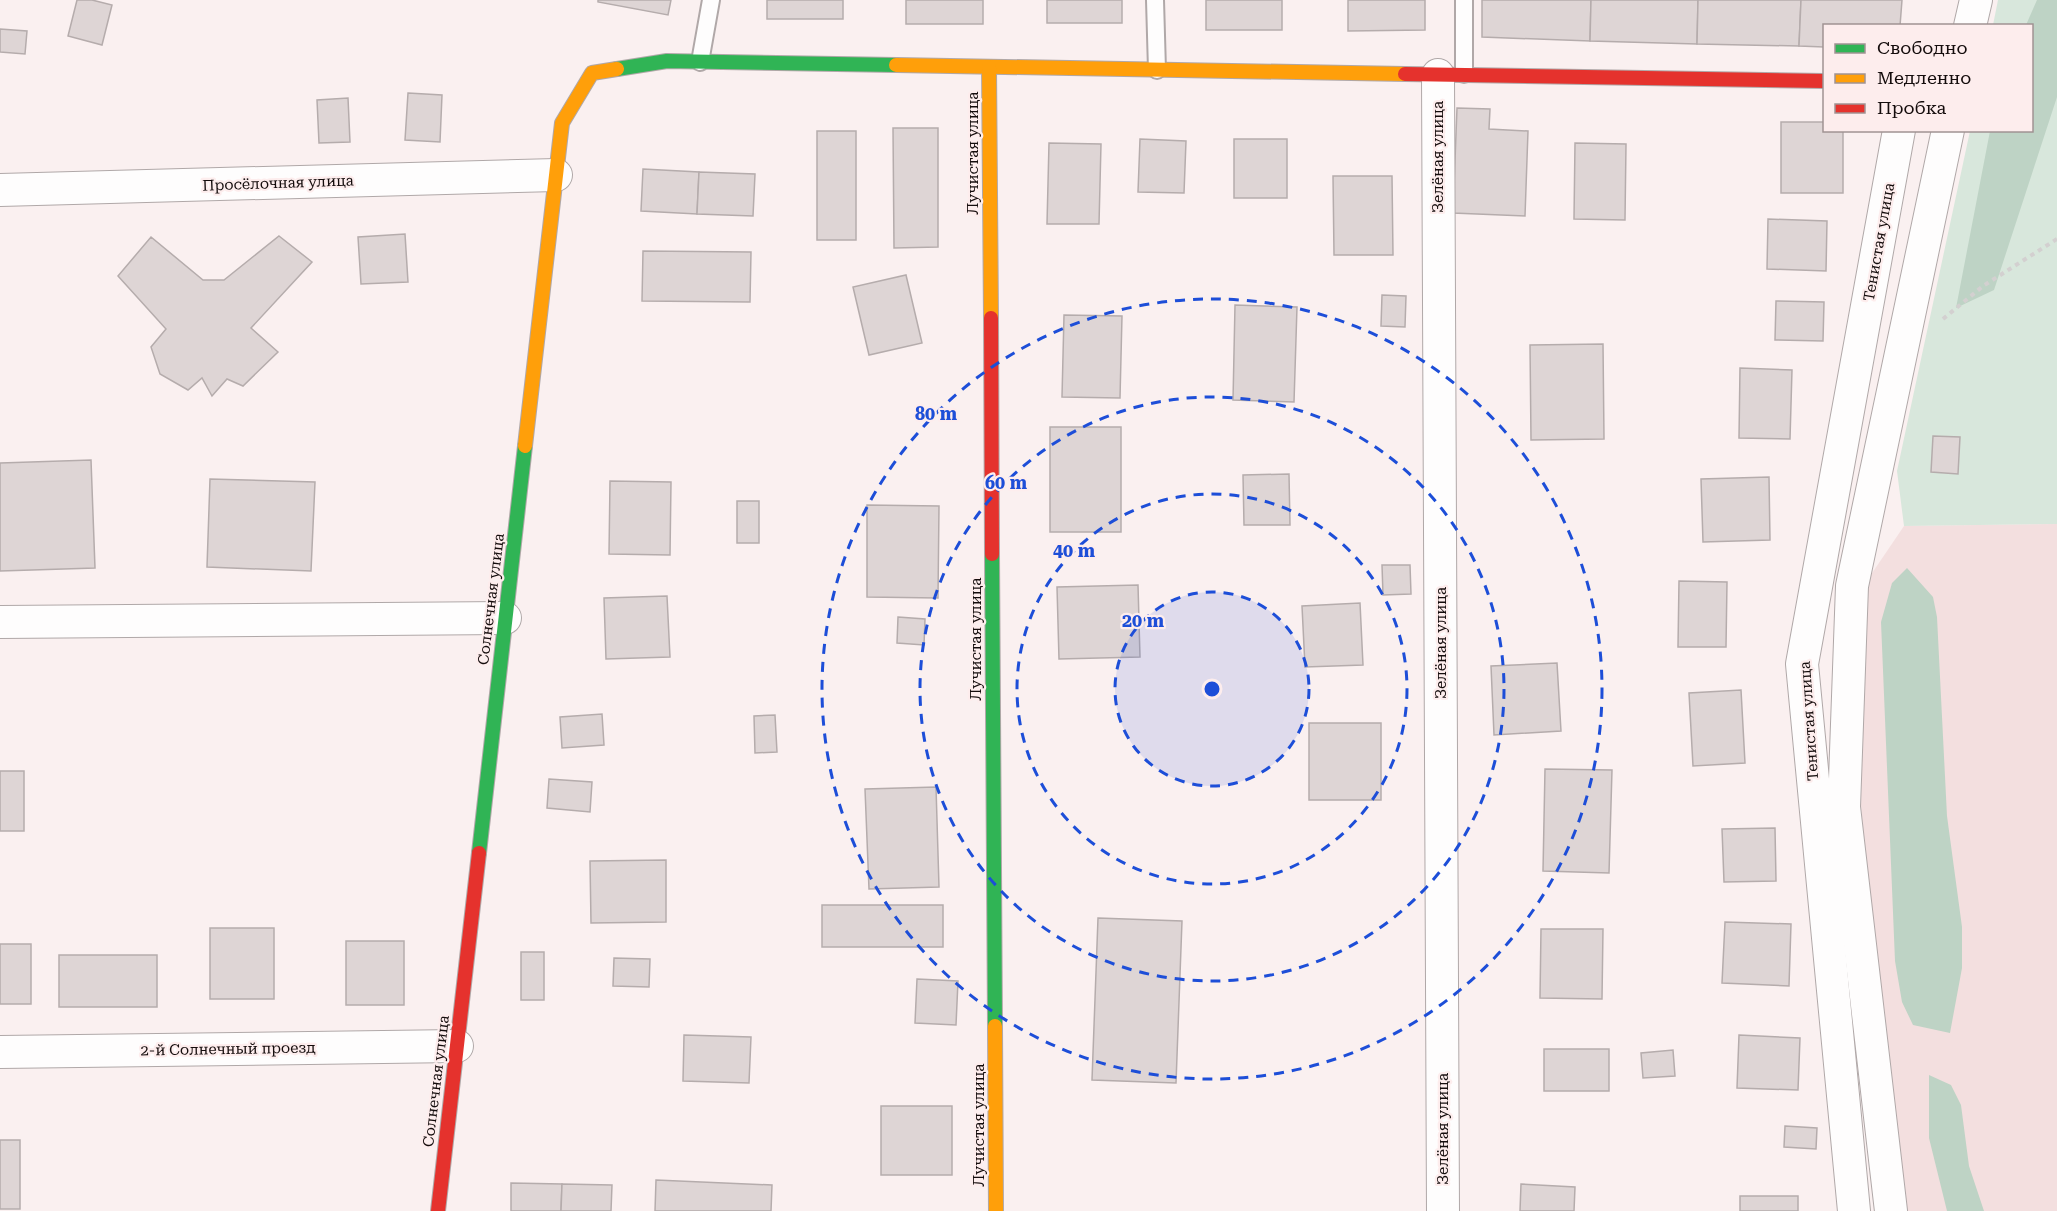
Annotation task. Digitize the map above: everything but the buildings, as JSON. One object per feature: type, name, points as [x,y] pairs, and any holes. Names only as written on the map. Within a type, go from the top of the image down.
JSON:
[{"type":"street","points":[[1970,24],[1976,0]]},
{"type":"street","name":"Солнечная улица","points":[[438,1211],[562,123],[592,73],[667,61],[1823,81]]},
{"type":"street","name":"Лучистая улица","points":[[989,67],[996,1211]]},
{"type":"street","name":"Зелёная улица","points":[[1443,1211],[1451,74]]},
{"type":"street","name":"Тенистая улица","points":[[1854,1211],[1802,664],[1899,132]]},
{"type":"street","points":[[1891,1211],[1844,807],[1852,586],[1948,132]]},
{"type":"street","name":"Просёлочная улица","points":[[0,190],[556,175]]},
{"type":"street","points":[[0,622],[505,618]]},
{"type":"street","name":"2-й Солнечный проезд","points":[[0,1052],[456,1046]]},
{"type":"lane","points":[[700,62],[711,0]]},
{"type":"lane","points":[[1155,0],[1157,70]]},
{"type":"lane","points":[[1451,74],[1464,0]]},
{"type":"path","points":[[1903,347],[1944,318],[1983,285],[2057,239]]},
{"type":"shaded area","points":[[1998,0],[2057,0],[2057,524],[1904,526],[1897,471],[1970,132],[2033,132],[2033,24],[1993,24]]},
{"type":"shaded area","points":[[2057,524],[2057,1211],[1903,1211],[1896,1164],[1861,806],[1864,585],[1904,526]]},
{"type":"green space","points":[[2037,0],[2057,0],[2057,97],[1994,290],[1956,308],[1990,132],[2033,132],[2033,24],[2026,24]]},
{"type":"green space","points":[[1907,568],[1933,597],[1937,617],[1947,816],[1962,927],[1962,968],[1950,1033],[1913,1025],[1902,1002],[1895,961],[1881,622],[1892,583]]},
{"type":"green space","points":[[1929,1075],[1951,1085],[1961,1105],[1969,1166],[1984,1211],[1947,1211],[1929,1138]]},
{"type":"traffic: fast","points":[[617,69],[667,61],[896,65]]},
{"type":"traffic: fast","points":[[479,853],[525,446]]},
{"type":"traffic: fast","points":[[992,554],[995,1026]]},
{"type":"traffic: slow","points":[[896,65],[1405,74]]},
{"type":"traffic: slow","points":[[989,67],[991,318]]},
{"type":"traffic: slow","points":[[525,446],[562,123],[592,73],[617,69]]},
{"type":"traffic: slow","points":[[995,1026],[996,1211]]},
{"type":"traffic: jam","points":[[1405,74],[1823,81]]},
{"type":"traffic: jam","points":[[991,318],[992,554]]},
{"type":"traffic: jam","points":[[438,1211],[479,853]]}]
